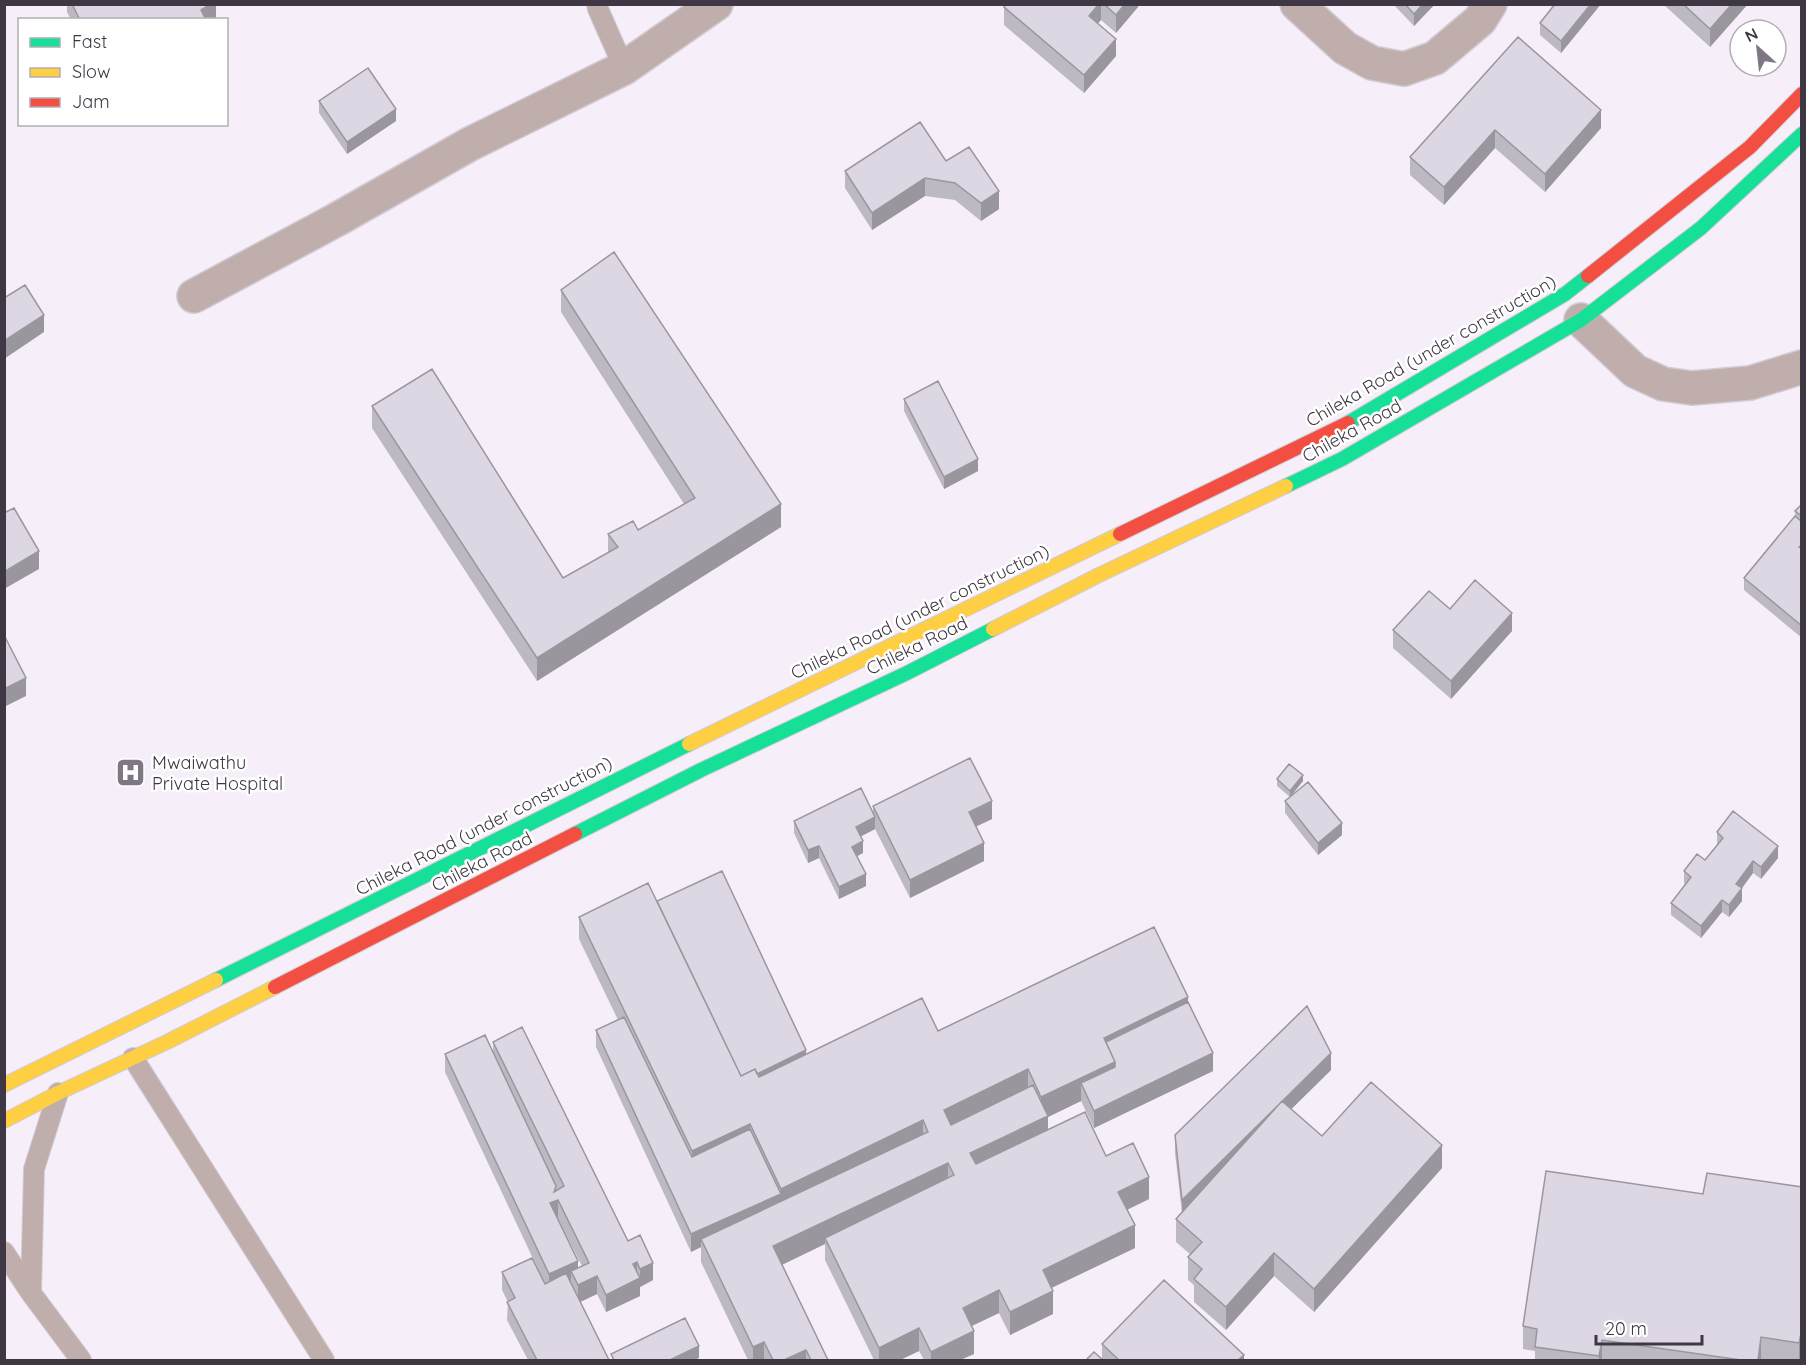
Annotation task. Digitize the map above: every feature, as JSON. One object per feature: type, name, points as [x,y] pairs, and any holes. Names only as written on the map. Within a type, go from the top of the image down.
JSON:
[{"type":"highway","name":"Chileka Road (under construction)","points":[[4,1085],[723,727],[1344,426],[1565,294],[1750,147],[1802,94]]},
{"type":"highway","name":"Chileka Road","points":[[4,1121],[133,1058],[700,770],[907,673],[1099,575],[1342,459],[1581,320],[1701,228],[1802,134]]},
{"type":"street","points":[[194,296],[336,220],[470,144],[624,68],[716,4]]},
{"type":"street","points":[[1297,4],[1345,48],[1372,63],[1404,69],[1435,58],[1480,20],[1490,4]]},
{"type":"street","points":[[1581,320],[1635,371],[1663,384],[1692,388],[1750,383],[1802,368]]},
{"type":"lane","points":[[597,4],[624,68]]},
{"type":"lane","points":[[133,1058],[324,1360]]},
{"type":"lane","points":[[31,1293],[34,1169],[58,1094]]},
{"type":"lane","points":[[4,1252],[31,1293],[81,1360]]},
{"type":"building","points":[[72,4],[211,4],[201,10],[205,18],[79,18]]},
{"type":"building","points":[[1006,4],[1099,4],[1089,16],[1116,39],[1084,75],[1004,7]]},
{"type":"building","points":[[1104,4],[1125,4],[1116,15]]},
{"type":"building","points":[[1405,4],[1423,4],[1414,14]]},
{"type":"building","points":[[1555,4],[1591,4],[1561,41],[1540,23]]},
{"type":"building","points":[[1683,4],[1732,4],[1710,29]]},
{"type":"building","points":[[1518,37],[1601,110],[1545,174],[1495,130],[1444,187],[1410,157]]},
{"type":"building","points":[[368,68],[396,109],[347,142],[319,101]]},
{"type":"building","points":[[920,122],[946,161],[969,147],[999,191],[981,203],[955,183],[925,178],[872,213],[845,171]]},
{"type":"building","points":[[614,252],[781,504],[537,658],[372,406],[432,369],[563,578],[618,547],[608,534],[633,521],[638,530],[695,498],[561,290]]},
{"type":"building","points":[[25,285],[44,315],[4,341],[4,298]]},
{"type":"building","points":[[938,381],[978,459],[944,477],[904,399]]},
{"type":"building","points":[[1802,504],[1802,516],[1795,511]]},
{"type":"building","points":[[14,508],[39,551],[4,572],[4,513]]},
{"type":"building","points":[[1795,516],[1802,522],[1802,545],[1799,547],[1802,549],[1802,626],[1744,578]]},
{"type":"building","points":[[1475,580],[1512,613],[1451,681],[1393,630],[1429,591],[1450,609]]},
{"type":"building","points":[[4,635],[26,678],[4,689]]},
{"type":"building","points":[[970,758],[992,801],[969,812],[984,843],[910,880],[873,806]]},
{"type":"building","points":[[1289,764],[1303,775],[1290,791],[1277,779]]},
{"type":"building","points":[[1308,782],[1342,823],[1318,843],[1285,801]]},
{"type":"building","points":[[861,788],[875,817],[856,827],[863,841],[852,847],[866,874],[839,887],[819,846],[808,850],[794,821]]},
{"type":"building","points":[[1733,811],[1778,846],[1761,867],[1753,861],[1736,884],[1742,888],[1729,905],[1722,900],[1701,926],[1671,903],[1691,877],[1684,871],[1697,854],[1705,860],[1723,838],[1717,832]]},
{"type":"building","points":[[722,871],[806,1050],[757,1074],[755,1069],[741,1076],[657,901]]},
{"type":"building","points":[[648,883],[741,1076],[755,1069],[759,1077],[922,998],[938,1031],[1154,927],[1188,997],[1104,1038],[1115,1062],[1041,1097],[1028,1069],[944,1110],[951,1125],[1033,1085],[1048,1116],[970,1153],[976,1164],[1085,1112],[1106,1156],[1133,1143],[1149,1177],[1118,1192],[1135,1225],[1043,1270],[1053,1291],[1010,1312],[999,1290],[963,1308],[974,1331],[931,1352],[919,1328],[879,1348],[825,1238],[954,1175],[948,1163],[773,1246],[828,1360],[811,1360],[806,1350],[784,1360],[773,1360],[764,1342],[753,1347],[701,1239],[928,1132],[923,1120],[781,1189],[750,1124],[692,1151],[579,917]]},
{"type":"building","points":[[1188,1002],[1213,1053],[1094,1111],[1081,1083],[1115,1067],[1106,1042]]},
{"type":"building","points":[[1307,1006],[1331,1053],[1182,1200],[1175,1135]]},
{"type":"building","points":[[624,1017],[692,1157],[750,1129],[781,1194],[691,1234],[596,1030]]},
{"type":"building","points":[[522,1027],[628,1241],[640,1235],[653,1263],[640,1269],[637,1262],[633,1264],[640,1278],[606,1295],[597,1276],[578,1285],[571,1271],[589,1263],[558,1200],[550,1203],[578,1261],[549,1274],[445,1054],[485,1035],[556,1186],[554,1192],[564,1186],[493,1042]]},
{"type":"building","points":[[1371,1082],[1442,1145],[1314,1289],[1274,1253],[1226,1307],[1194,1279],[1202,1269],[1188,1257],[1202,1242],[1176,1219],[1282,1101],[1322,1136]]},
{"type":"building","points":[[1546,1171],[1703,1194],[1707,1173],[1802,1187],[1802,1329],[1799,1343],[1761,1337],[1758,1360],[1741,1360],[1602,1340],[1599,1356],[1535,1347],[1537,1329],[1523,1326]]},
{"type":"building","points":[[532,1258],[545,1284],[566,1273],[609,1360],[537,1360],[507,1302],[515,1298],[502,1272]]},
{"type":"building","points":[[1164,1280],[1244,1355],[1238,1360],[1119,1360],[1102,1344]]},
{"type":"building","points":[[685,1318],[699,1346],[670,1360],[614,1360],[611,1354]]},
{"type":"building","points":[[1094,1352],[1103,1360],[1086,1360]]},
{"type":"traffic: fast","points":[[1286,486],[1342,459],[1581,320],[1701,228],[1802,134]]},
{"type":"traffic: fast","points":[[1348,423],[1565,294],[1588,276]]},
{"type":"traffic: fast","points":[[575,834],[701,770],[907,673],[993,629]]},
{"type":"traffic: fast","points":[[216,980],[689,744]]},
{"type":"traffic: slow","points":[[993,629],[1099,575],[1286,486]]},
{"type":"traffic: slow","points":[[689,744],[1120,534]]},
{"type":"traffic: slow","points":[[4,1085],[216,980]]},
{"type":"traffic: slow","points":[[4,1121],[275,987]]},
{"type":"traffic: jam","points":[[1588,276],[1750,147],[1802,94]]},
{"type":"traffic: jam","points":[[1120,534],[1348,423]]},
{"type":"traffic: jam","points":[[275,987],[575,834]]},
{"type":"place","name":"Mwaiwathu Private Hospital","points":[[131,773]]}]
